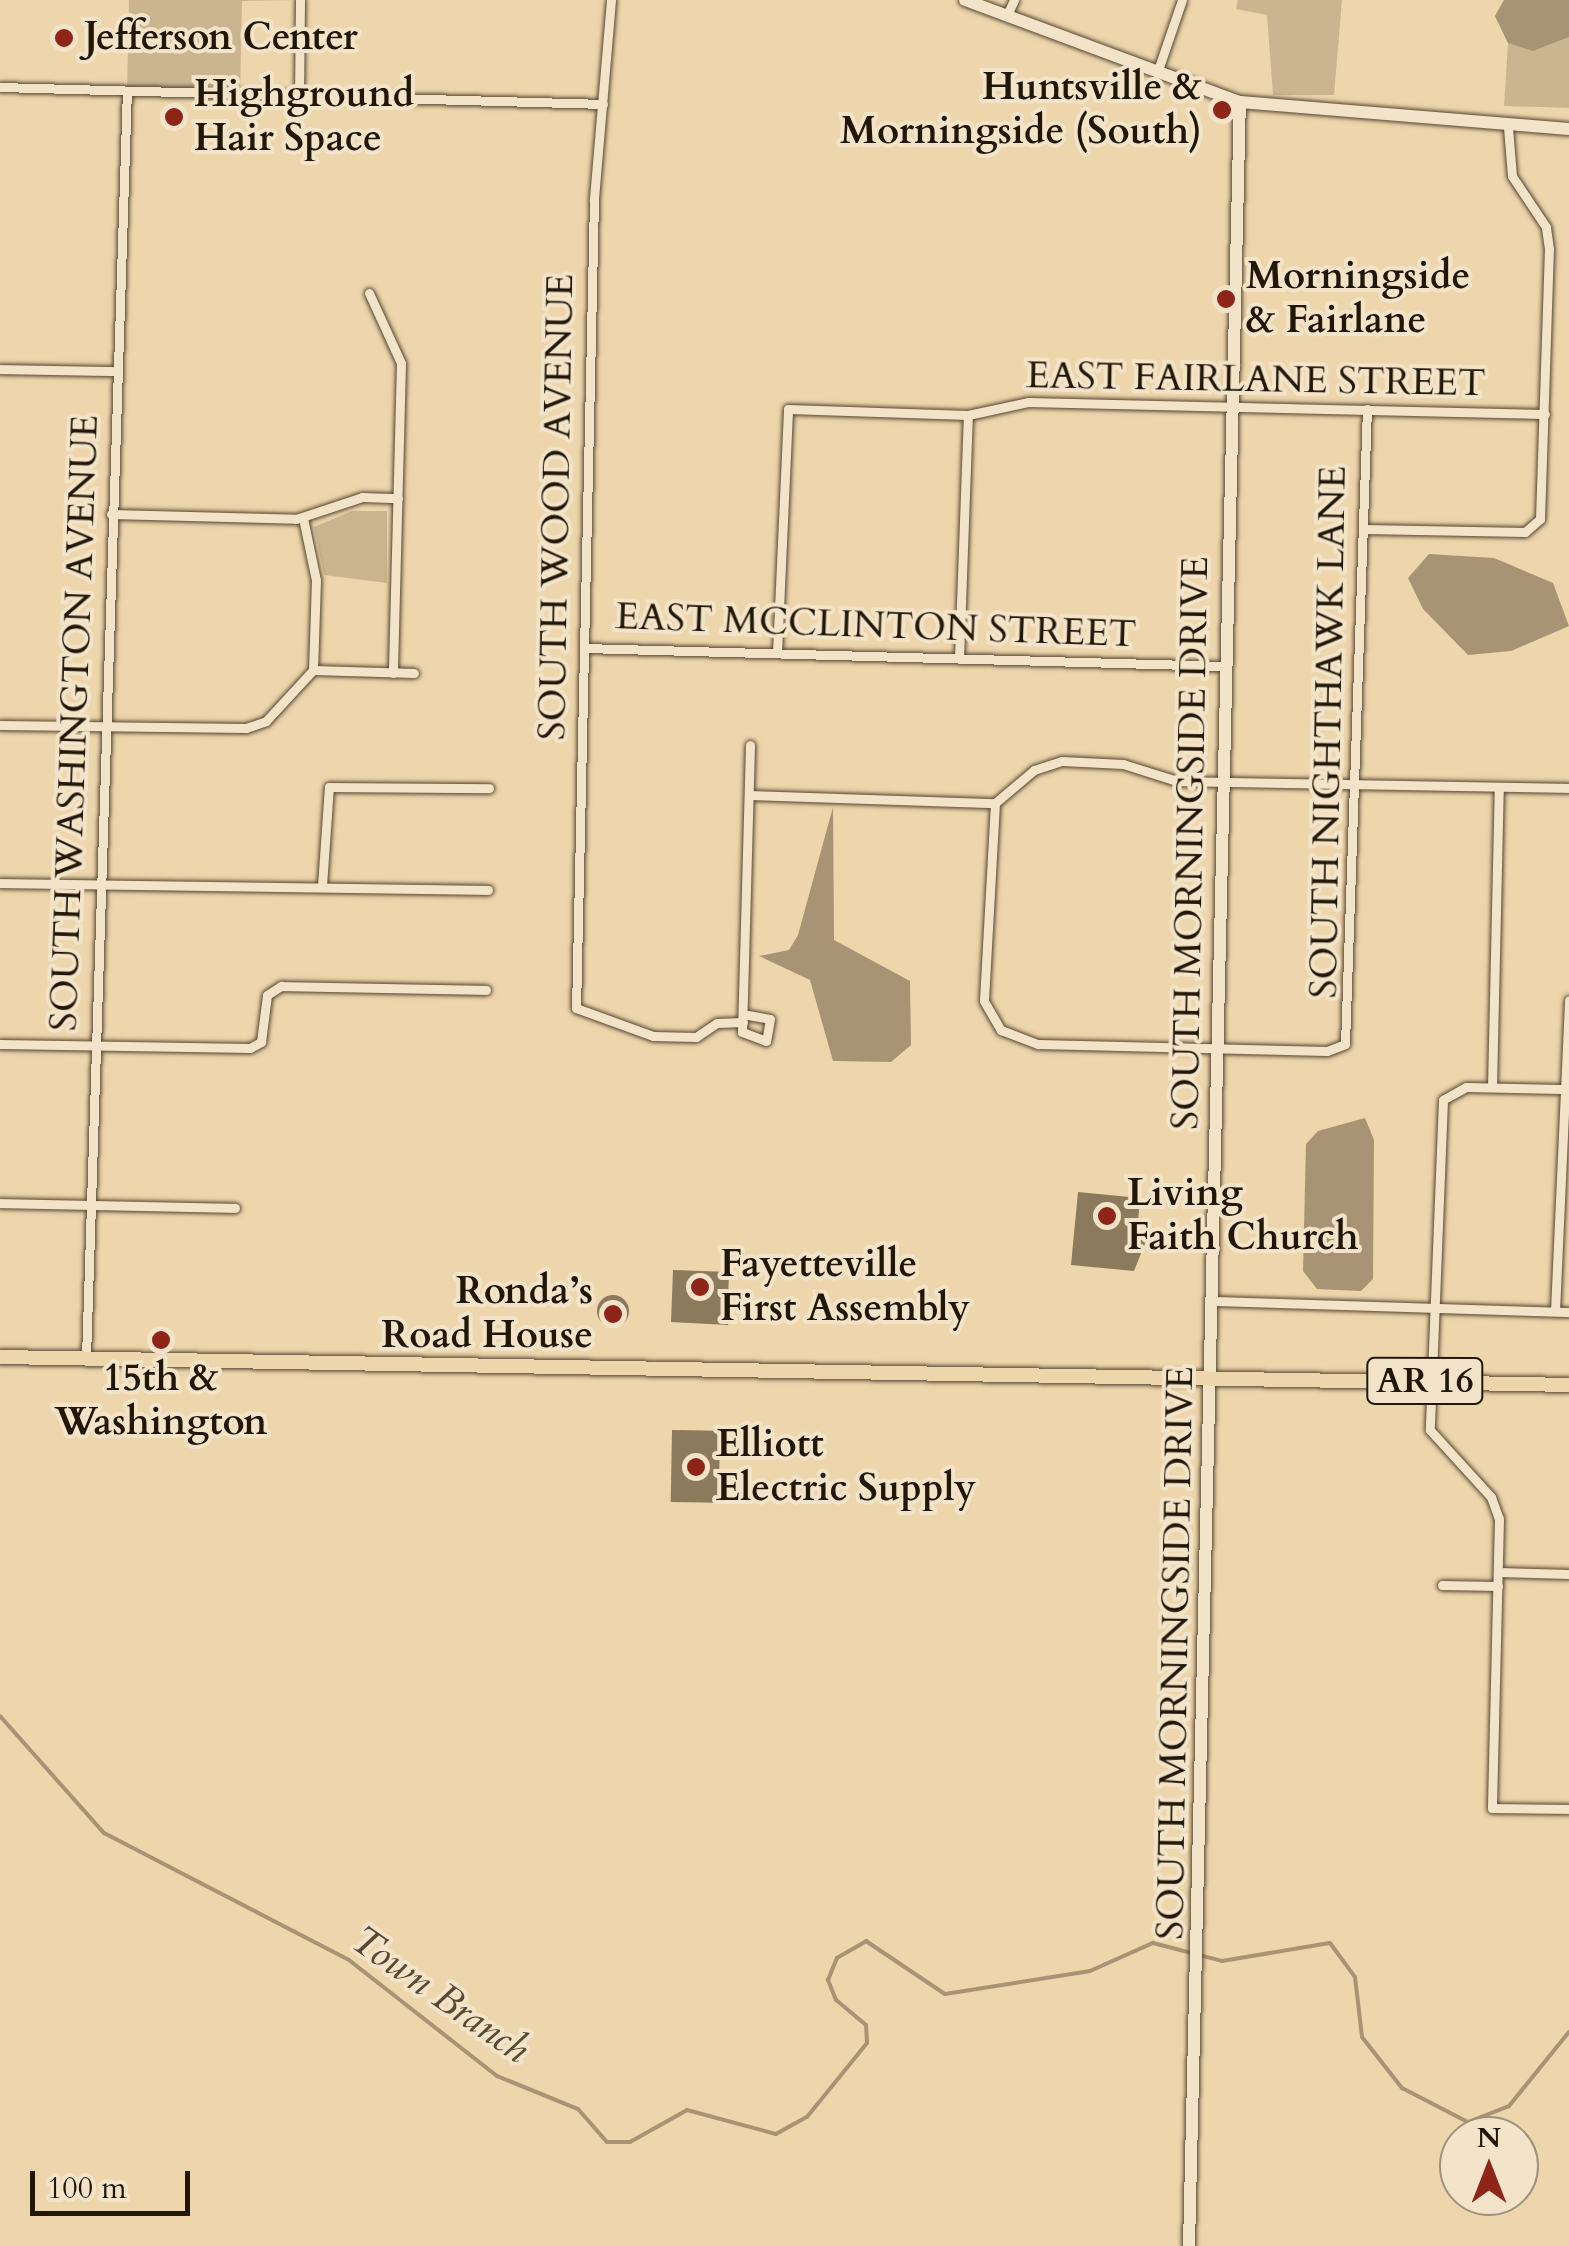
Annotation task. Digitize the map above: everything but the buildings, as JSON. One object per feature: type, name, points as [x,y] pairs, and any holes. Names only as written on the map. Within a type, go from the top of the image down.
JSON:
[{"type":"main road","name":"AR 16","points":[[0,1357],[1211,1374],[1569,1384]]},
{"type":"street","points":[[299,97],[300,0]]},
{"type":"street","name":"SOUTH WOOD AVENUE","points":[[611,0],[603,104],[584,648],[578,1016],[654,1036],[696,1037],[717,1022],[745,1019],[748,795]]},
{"type":"street","points":[[965,0],[1240,102],[1508,127],[1569,128]]},
{"type":"street","points":[[1008,15],[1014,0]]},
{"type":"street","points":[[1156,74],[1182,0]]},
{"type":"street","points":[[0,86],[603,104]]},
{"type":"street","name":"SOUTH WASHINGTON AVENUE","points":[[86,1358],[102,726],[127,91]]},
{"type":"street","name":"SOUTH MORNINGSIDE DRIVE","points":[[1189,2246],[1200,1980],[1221,781],[1240,102]]},
{"type":"street","points":[[1364,529],[1534,527],[1545,414],[1549,250],[1512,176],[1508,127]]},
{"type":"street","points":[[369,293],[401,363],[394,673]]},
{"type":"street","points":[[0,369],[118,371]]},
{"type":"street","name":"EAST FAIRLANE STREET","points":[[777,654],[788,410],[968,415],[1028,402],[1545,414]]},
{"type":"street","name":"SOUTH NIGHTHAWK LANE","points":[[1216,1049],[1328,1051],[1350,1037],[1367,409]]},
{"type":"street","points":[[959,658],[968,415]]},
{"type":"street","points":[[112,514],[303,518],[362,497],[398,498]]},
{"type":"street","points":[[0,724],[257,726],[314,670],[316,580],[303,518]]},
{"type":"street","name":"EAST MCCLINTON STREET","points":[[584,648],[1226,666]]},
{"type":"street","points":[[314,670],[414,673]]},
{"type":"street","points":[[750,746],[748,795],[995,803],[1034,770],[1062,761],[1221,781],[1569,788]]},
{"type":"street","points":[[322,886],[329,787],[488,788]]},
{"type":"street","points":[[1492,1088],[1498,787]]},
{"type":"street","points":[[995,803],[984,1001],[993,1022],[1026,1042],[1216,1049]]},
{"type":"street","points":[[0,883],[488,890]]},
{"type":"street","points":[[0,1044],[250,1048],[261,1042],[267,995],[281,986],[486,990]]},
{"type":"street","points":[[1555,1311],[1561,1089],[1569,1000]]},
{"type":"street","points":[[1561,1089],[1456,1088],[1443,1100],[1431,1381],[1438,1449],[1491,1496],[1500,1519],[1492,1808],[1569,1810]]},
{"type":"street","points":[[0,1203],[235,1208]]},
{"type":"street","points":[[1212,1301],[1569,1312]]},
{"type":"street","points":[[1498,1572],[1569,1574]]},
{"type":"street","points":[[1442,1585],[1498,1586]]},
{"type":"shaded area","points":[[129,0],[300,0],[242,1],[240,95],[127,91]]},
{"type":"shaded area","points":[[1238,0],[1342,0],[1334,95],[1273,95],[1267,15],[1236,9]]},
{"type":"shaded area","points":[[1504,0],[1569,0],[1569,108],[1504,106],[1508,43],[1495,16]]},
{"type":"shaded area","points":[[1504,0],[1569,0],[1569,37],[1533,51],[1508,43],[1495,16]]},
{"type":"shaded area","points":[[352,511],[387,511],[387,583],[324,575],[314,527]]},
{"type":"shaded area","points":[[1429,554],[1494,558],[1553,583],[1569,626],[1511,651],[1468,655],[1423,609],[1408,578]]},
{"type":"shaded area","points":[[833,807],[834,940],[910,981],[911,1045],[891,1062],[833,1061],[810,980],[759,956],[789,950],[798,935]]},
{"type":"shaded area","points":[[1365,1118],[1374,1140],[1373,1279],[1361,1291],[1317,1289],[1303,1271],[1306,1144],[1318,1131]]},
{"type":"waterway","name":"Town Branch","points":[[0,1716],[104,1833],[349,1960],[497,2076],[578,2109],[607,2142],[630,2142],[687,2110],[776,2134],[807,2117],[867,2043],[866,2025],[836,2000],[828,1980],[837,1958],[866,1941],[945,1994],[1090,1971],[1153,1943],[1222,1961],[1330,1943],[1355,1977],[1362,2037],[1402,2088],[1468,2122],[1509,2106],[1569,2032]]},
{"type":"place","name":"Jefferson Center","points":[[64,38]]},
{"type":"place","name":"Huntsville & Morningside (South)","points":[[1222,110]]},
{"type":"place","name":"Highground Hair Space","points":[[174,117]]},
{"type":"place","name":"Morningside & Fairlane","points":[[1226,299]]},
{"type":"place","name":"Living Faith Church","points":[[1107,1216]]},
{"type":"place","name":"Fayetteville First Assembly","points":[[700,1287]]},
{"type":"place","name":"Ronda’s Road House","points":[[613,1314]]},
{"type":"place","name":"15th & Washington","points":[[161,1340]]},
{"type":"place","name":"Elliott Electric Supply","points":[[696,1467]]}]
